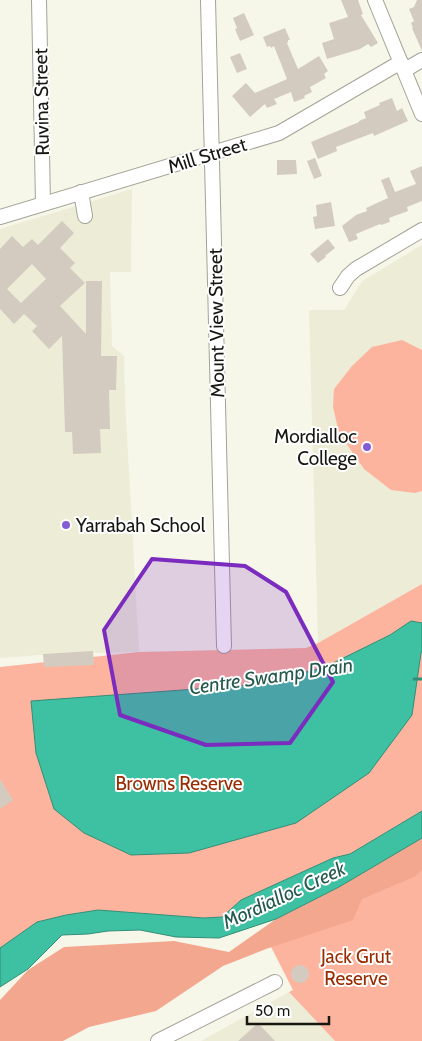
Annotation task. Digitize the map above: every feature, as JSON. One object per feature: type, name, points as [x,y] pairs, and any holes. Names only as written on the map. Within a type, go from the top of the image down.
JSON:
[{"type":"street","name":"Ruvina Street","points":[[38,0],[43,204]]},
{"type":"street","name":"Mount View Street","points":[[208,0],[224,646]]},
{"type":"street","points":[[375,0],[422,114]]},
{"type":"street","name":"Mill Street","points":[[0,217],[280,133],[403,66],[422,60]]},
{"type":"street","points":[[81,192],[85,216]]},
{"type":"street","points":[[340,288],[348,276],[356,269],[422,230]]},
{"type":"street","points":[[158,1041],[275,982]]},
{"type":"highlighted area","points":[[152,559],[245,566],[286,592],[333,682],[290,743],[206,745],[120,715],[104,630]]},
{"type":"shaded area","name":"Yarrabah School","points":[[132,189],[131,272],[110,272],[112,346],[124,356],[139,652],[55,654],[0,658],[0,229]]},
{"type":"shaded area","name":"Mordialloc College","points":[[422,245],[422,584],[318,643],[309,310],[344,310],[362,281]]},
{"type":"shaded area","points":[[422,838],[422,870],[414,877],[362,899],[353,920],[266,949],[223,966],[156,1011],[89,1027],[63,1041],[0,1041],[0,1000],[28,970],[64,947],[174,941],[229,952],[276,919],[339,887]]},
{"type":"shaded area","points":[[289,992],[335,1041],[201,1041]]},
{"type":"green space","points":[[402,340],[422,350],[422,491],[415,493],[391,490],[364,469],[339,433],[333,407],[334,389],[352,366],[372,347]]},
{"type":"green space","name":"Browns Reserve","points":[[422,584],[422,811],[350,854],[333,858],[241,900],[222,917],[204,918],[98,910],[37,922],[0,948],[0,667],[139,652],[306,648]]},
{"type":"green space","name":"Jack Grut Reserve","points":[[422,853],[422,1041],[335,1041],[289,992],[293,990],[267,939]]},
{"type":"water","points":[[411,621],[422,623],[422,651],[412,715],[369,773],[296,823],[189,853],[131,855],[84,833],[54,809],[36,753],[31,701],[251,685],[323,668],[390,635]]},
{"type":"water","name":"Mordialloc Creek","points":[[422,811],[422,838],[339,887],[276,919],[219,938],[176,937],[140,930],[62,935],[28,969],[0,987],[0,948],[37,922],[98,910],[204,918],[222,917],[241,900],[333,858],[350,854]]},
{"type":"building","points":[[341,0],[358,0],[363,14],[361,15],[378,43],[371,47],[368,44],[360,49],[327,59],[322,43],[334,39],[329,23],[348,17]]},
{"type":"building","points":[[417,0],[422,0],[422,51],[412,28],[411,23],[414,21],[409,9],[414,7]]},
{"type":"building","points":[[244,13],[254,35],[240,41],[233,18]]},
{"type":"building","points":[[285,28],[290,40],[287,43],[298,69],[319,56],[328,71],[324,74],[326,78],[310,87],[312,92],[304,96],[305,98],[294,102],[291,92],[274,99],[277,104],[267,108],[265,104],[250,117],[232,96],[246,83],[255,93],[287,79],[274,46],[271,48],[270,46],[267,47],[263,37]]},
{"type":"building","points":[[240,53],[247,69],[237,73],[230,57]]},
{"type":"building","points":[[392,98],[397,111],[402,108],[408,121],[374,136],[373,133],[336,147],[337,151],[318,159],[311,142],[359,122],[366,118],[364,112]]},
{"type":"building","points":[[315,158],[322,176],[314,179],[307,161]]},
{"type":"building","points":[[277,160],[296,160],[297,174],[277,175]]},
{"type":"building","points":[[422,166],[422,201],[407,207],[408,211],[389,218],[390,222],[356,234],[358,239],[349,242],[342,226],[356,215],[367,211],[366,208],[388,198],[381,180],[389,177],[395,192],[416,184],[410,171]]},
{"type":"building","points":[[331,202],[335,226],[315,229],[313,217],[317,216],[316,205]]},
{"type":"building","points":[[62,221],[74,233],[60,248],[75,263],[70,268],[85,283],[60,306],[86,334],[86,281],[102,281],[101,356],[117,356],[116,390],[109,390],[110,429],[100,429],[101,453],[73,454],[72,432],[65,432],[62,336],[49,349],[32,331],[37,326],[24,314],[14,324],[0,309],[0,249],[12,236],[23,247],[32,239],[38,245]],"holes":[[[32,264],[46,279],[21,303],[7,289]]]},
{"type":"building","points":[[328,239],[335,248],[318,263],[310,254]]},
{"type":"building","points":[[93,651],[94,665],[44,667],[43,654]]},
{"type":"building","points":[[0,779],[13,800],[0,809]]},
{"type":"building","points":[[296,965],[304,965],[309,970],[307,981],[296,983],[291,978],[291,970]]},
{"type":"building","points":[[258,1023],[275,1041],[238,1041]]},
{"type":"waterway","name":"Centre Swamp Drain","points":[[414,679],[422,679]]},
{"type":"place","name":"Mordialloc College","points":[[367,447]]},
{"type":"place","name":"Yarrabah School","points":[[66,525]]}]
